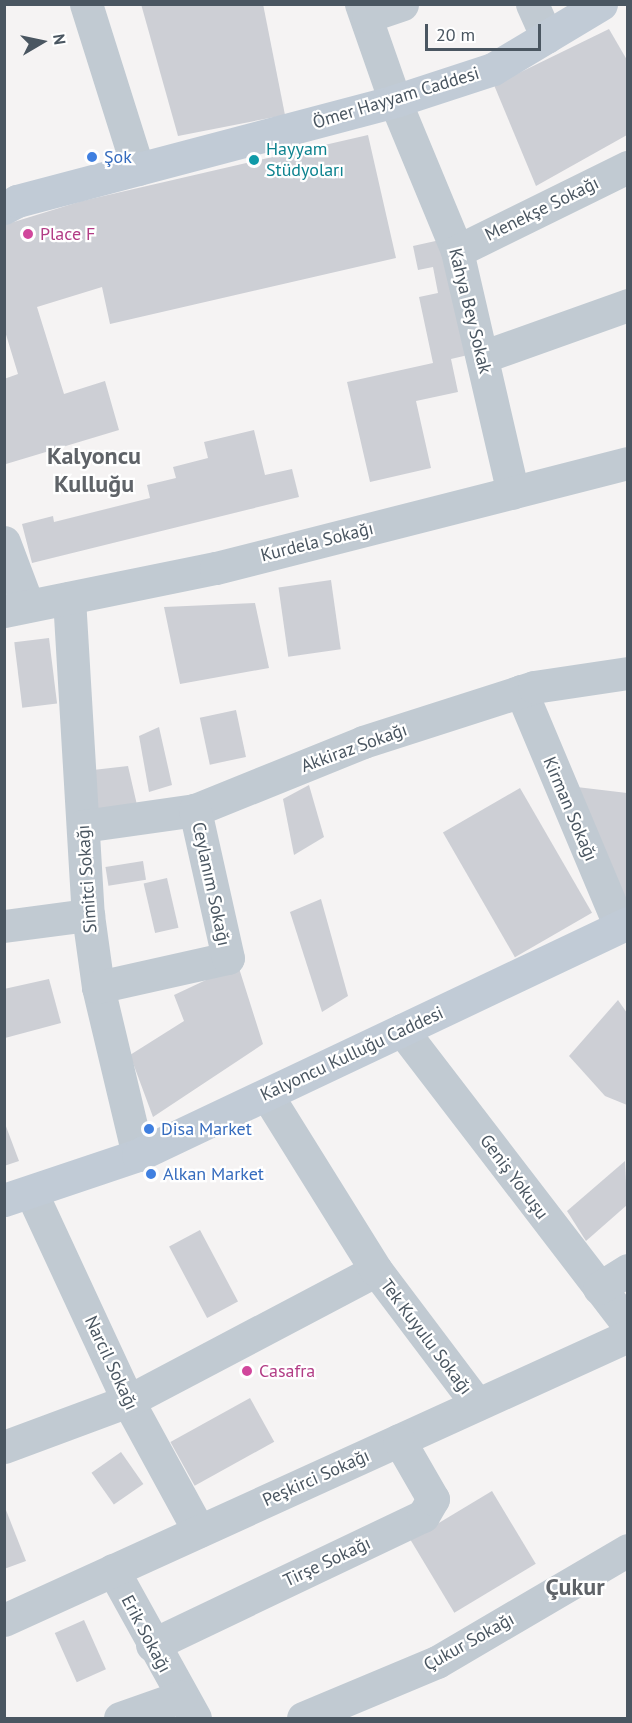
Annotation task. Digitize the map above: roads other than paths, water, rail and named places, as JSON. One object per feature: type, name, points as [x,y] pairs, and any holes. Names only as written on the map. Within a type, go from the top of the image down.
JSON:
[{"type":"street","points":[[86,4],[138,169]]},
{"type":"street","points":[[364,10],[402,4]]},
{"type":"street","points":[[532,4],[547,37]]},
{"type":"street","name":"Ömer Hayyam Caddesi","points":[[4,208],[17,201],[395,101],[493,69],[601,4]]},
{"type":"street","name":"Kahya Bey Sokak","points":[[364,10],[395,101],[457,251],[513,492]]},
{"type":"street","name":"Menekşe Sokağı","points":[[457,251],[627,167]]},
{"type":"street","points":[[482,357],[627,305]]},
{"type":"street","name":"Kurdela Sokağı","points":[[16,609],[216,568],[627,463]]},
{"type":"street","points":[[4,542],[16,609]]},
{"type":"street","name":"Simitci Sokağı","points":[[69,598],[88,915],[98,987],[138,1155]]},
{"type":"street","name":"Akkiraz Sokağı","points":[[83,826],[195,810],[363,742],[521,691],[627,673]]},
{"type":"street","name":"Kirman Sokağı","points":[[521,691],[624,925]]},
{"type":"street","name":"Ceylanım Sokağı","points":[[98,987],[228,958],[195,810]]},
{"type":"street","points":[[4,926],[88,915]]},
{"type":"street","name":"Kalyoncu Kulluğu Caddesi","points":[[18,1196],[138,1155],[624,925]]},
{"type":"street","name":"Geniş Yokuşu","points":[[402,1030],[627,1324]]},
{"type":"street","name":"Tek Kuyulu Sokağı","points":[[267,1095],[376,1270],[477,1404]]},
{"type":"street","name":"Narcil Sokağı","points":[[18,1196],[199,1531]]},
{"type":"street","points":[[4,1447],[128,1401],[376,1270]]},
{"type":"street","points":[[599,1288],[627,1270]]},
{"type":"street","name":"Peşkirci Sokağı","points":[[4,1620],[627,1336]]},
{"type":"street","name":"Tirşe Sokağı","points":[[152,1645],[423,1516],[433,1498],[399,1440]]},
{"type":"street","name":"Çukur Sokağı","points":[[303,1719],[437,1662],[627,1550]]},
{"type":"street","name":"Erik Sokağı","points":[[113,1570],[188,1708]]},
{"type":"street","points":[[120,1719],[188,1708]]},
{"type":"place","name":"Şok","points":[[92,157]]},
{"type":"place","name":"Hayyam Stüdyoları","points":[[254,160]]},
{"type":"place","name":"Place F","points":[[28,234]]},
{"type":"place","name":"Disa Market","points":[[149,1129]]},
{"type":"place","name":"Alkan Market","points":[[151,1174]]},
{"type":"place","name":"Casafra","points":[[247,1371]]},
{"type":"district","name":"Kalyoncu Kulluğu","points":[[94,470]]},
{"type":"district","name":"Çukur","points":[[575,1587]]}]
